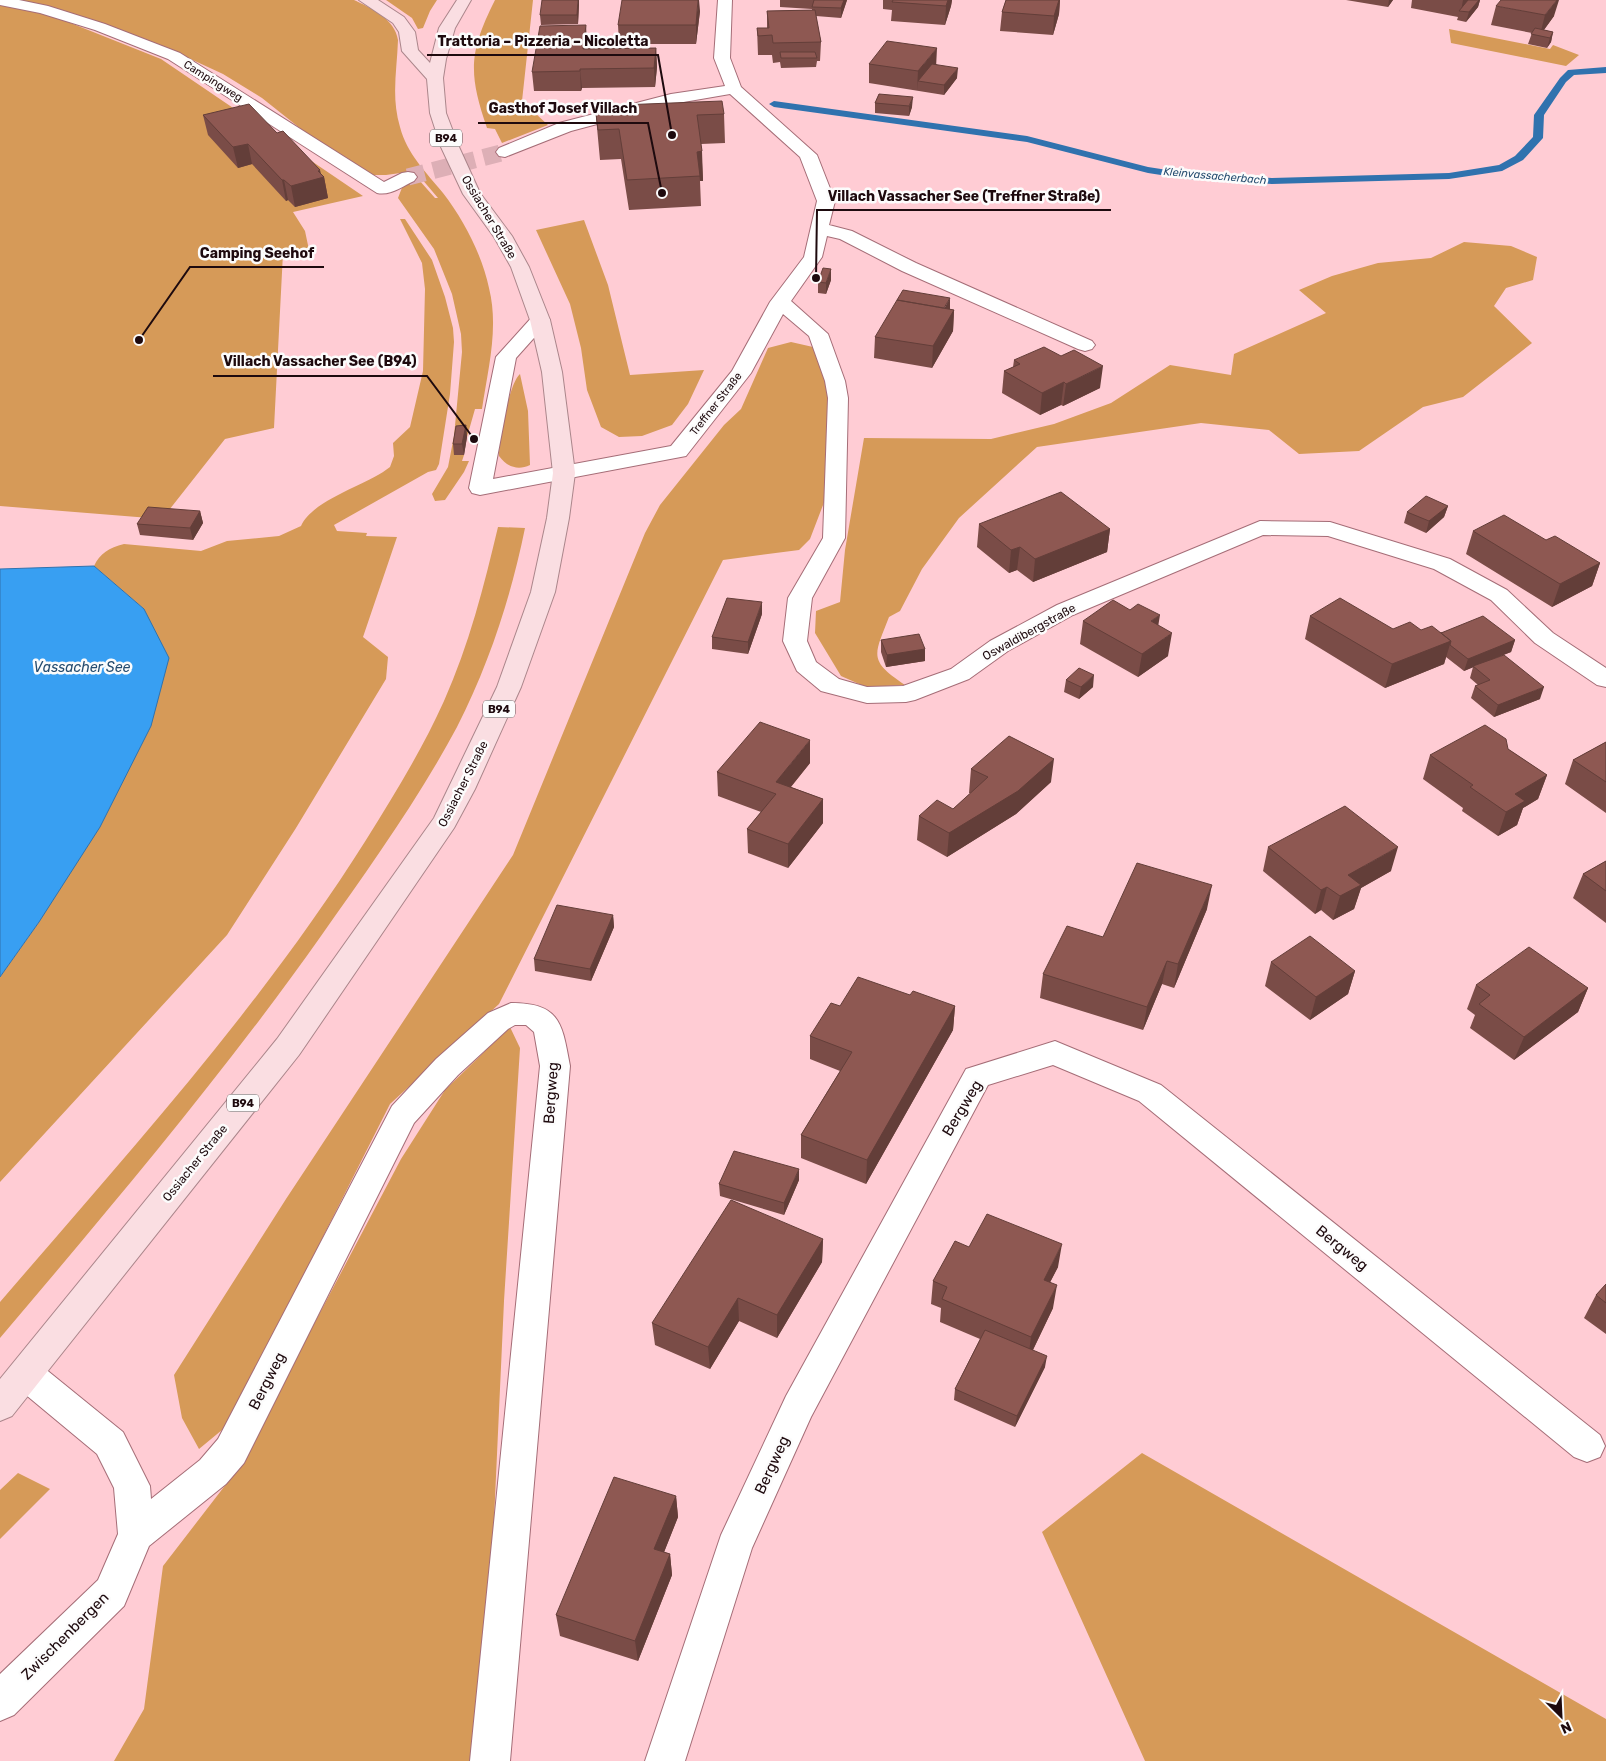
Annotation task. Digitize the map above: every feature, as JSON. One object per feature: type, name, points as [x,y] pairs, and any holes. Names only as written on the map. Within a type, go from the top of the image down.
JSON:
[{"type":"main road","points":[[366,0],[399,20],[407,32],[410,51],[435,78]]},
{"type":"main road","name":"Ossiacher Straße","points":[[0,1405],[288,1047],[445,822],[509,687],[543,592],[558,518],[564,473],[552,372],[540,320],[520,267],[503,236],[472,194],[450,147],[438,113],[435,78],[448,28],[464,0]]},
{"type":"street","name":"Treffner Straße","points":[[540,320],[506,357],[480,488],[678,451],[741,373],[780,302],[813,256],[826,202],[808,155],[734,89],[722,58],[725,0]]},
{"type":"street","name":"Campingweg","points":[[0,1],[43,9],[100,27],[174,56],[383,189],[408,177]]},
{"type":"street","points":[[505,152],[566,127],[671,99],[734,89]]},
{"type":"street","points":[[819,228],[846,235],[909,267],[1085,345]]},
{"type":"street","points":[[909,267],[922,290]]},
{"type":"street","name":"Oswaldibergstraße","points":[[780,302],[818,334],[835,381],[838,398],[834,538],[800,598],[795,641],[806,666],[830,686],[867,695],[906,694],[960,674],[999,646],[1065,610],[1260,528],[1330,529],[1442,564],[1500,595],[1544,638],[1606,679]]},
{"type":"street","name":"Bergweg","points":[[136,1534],[213,1472],[231,1451],[403,1115],[447,1067],[498,1021],[511,1014],[526,1014],[539,1018],[548,1029],[555,1066],[490,1761]]},
{"type":"street","name":"Bergweg","points":[[665,1761],[734,1547],[798,1407],[977,1077],[1055,1053],[1150,1093],[1587,1446]]},
{"type":"street","name":"Zwischenbergen","points":[[0,1701],[111,1592],[136,1534],[132,1486],[110,1443],[26,1374]]},
{"type":"shaded area","points":[[18,0],[354,0],[387,20],[396,33],[398,40],[395,94],[397,116],[403,137],[412,154],[451,203],[465,226],[482,263],[492,303],[492,348],[482,409],[475,409],[467,437],[458,437],[464,455],[462,461],[469,461],[464,472],[445,500],[435,501],[432,494],[448,467],[454,436],[462,352],[461,334],[452,294],[434,249],[398,198],[403,185],[419,180],[435,198],[438,198],[415,171],[370,175],[306,133],[262,98],[223,74],[171,50]]},
{"type":"shaded area","points":[[386,0],[437,0],[423,28],[418,29],[412,18]]},
{"type":"shaded area","points":[[495,0],[533,0],[522,101],[548,125],[502,143],[495,129],[487,128],[474,77],[474,63],[480,34]]},
{"type":"shaded area","points":[[0,5],[53,16],[161,59],[363,196],[293,212],[305,231],[309,250],[283,253],[274,428],[225,439],[162,519],[0,506]]},
{"type":"shaded area","points":[[1449,29],[1550,49],[1553,45],[1579,55],[1566,66],[1451,43]]},
{"type":"shaded area","points":[[400,219],[405,219],[432,260],[445,297],[453,328],[454,342],[450,394],[439,464],[436,470],[428,472],[334,525],[337,531],[367,533],[366,536],[397,537],[363,637],[388,657],[386,679],[296,828],[227,935],[0,1182],[0,977],[39,922],[144,609],[94,566],[106,552],[124,544],[201,551],[227,541],[279,536],[301,526],[307,516],[329,500],[390,467],[394,456],[393,443],[410,427],[423,371],[425,289],[422,263]]},
{"type":"shaded area","points":[[584,220],[608,285],[630,375],[704,370],[688,404],[672,425],[642,436],[619,437],[601,427],[587,390],[581,348],[570,304],[536,230]]},
{"type":"shaded area","points":[[1464,242],[1511,246],[1537,257],[1533,280],[1506,288],[1494,306],[1532,343],[1463,397],[1423,407],[1359,451],[1299,454],[1269,430],[1201,423],[1037,447],[959,518],[922,569],[900,611],[889,617],[880,641],[878,656],[880,663],[885,669],[905,685],[866,687],[841,676],[815,633],[816,611],[840,602],[845,550],[864,438],[991,439],[1054,424],[1111,403],[1170,365],[1231,375],[1234,354],[1326,313],[1299,290],[1332,276],[1378,263],[1431,258]]},
{"type":"shaded area","points":[[791,342],[813,347],[829,365],[833,479],[810,539],[799,550],[723,560],[499,1004],[390,1104],[228,1425],[199,1449],[182,1418],[174,1375],[286,1199],[513,855],[645,533],[660,505],[724,425],[741,409],[768,348]]},
{"type":"shaded area","points":[[520,374],[528,411],[530,465],[517,468],[506,463],[499,456],[503,426],[512,388]]},
{"type":"shaded area","points":[[498,527],[525,528],[506,605],[489,655],[469,703],[426,781],[357,885],[245,1039],[124,1190],[0,1338],[0,1302],[192,1078],[238,1020],[283,962],[325,902],[387,806],[426,737],[453,680],[475,615]]},
{"type":"shaded area","points":[[510,1027],[520,1048],[504,1301],[483,1761],[114,1761],[144,1709],[163,1566],[237,1470],[401,1159],[445,1090]]},
{"type":"shaded area","points":[[1142,1453],[1606,1719],[1606,1761],[1145,1761],[1042,1532]]},
{"type":"shaded area","points":[[18,1473],[50,1489],[0,1539],[0,1490]]},
{"type":"water","name":"Vassacher See","points":[[94,566],[144,609],[169,658],[151,726],[100,827],[39,922],[0,977],[0,569]]},
{"type":"building","points":[[542,0],[578,0],[577,15],[540,15]]},
{"type":"building","points":[[622,0],[698,0],[696,25],[618,25]]},
{"type":"building","points":[[814,0],[844,0],[841,8],[812,7]]},
{"type":"building","points":[[893,0],[948,0],[946,6],[892,2]]},
{"type":"building","points":[[1006,0],[1059,0],[1054,16],[1002,12]]},
{"type":"building","points":[[1468,0],[1479,0],[1469,12],[1459,11]]},
{"type":"building","points":[[1501,0],[1557,0],[1545,15],[1496,6]]},
{"type":"building","points":[[815,10],[821,42],[773,43],[772,35],[758,36],[757,28],[769,28],[767,11]]},
{"type":"building","points":[[586,25],[583,49],[656,48],[654,68],[532,72],[540,26]]},
{"type":"building","points":[[1535,28],[1553,32],[1550,38],[1531,34]]},
{"type":"building","points":[[887,41],[937,48],[918,71],[869,64]]},
{"type":"building","points":[[780,52],[815,52],[817,58],[781,58]]},
{"type":"building","points":[[932,64],[958,68],[944,85],[918,81]]},
{"type":"building","points":[[879,94],[913,97],[909,106],[875,103]]},
{"type":"building","points":[[722,101],[724,114],[697,115],[702,151],[697,152],[700,176],[627,180],[619,129],[598,130],[595,106]]},
{"type":"building","points":[[249,104],[277,133],[283,131],[320,170],[318,171],[324,177],[291,186],[282,180],[248,144],[233,147],[203,115]]},
{"type":"building","points":[[823,268],[831,269],[826,283],[818,282]]},
{"type":"building","points":[[903,290],[950,298],[944,308],[897,300]]},
{"type":"building","points":[[897,300],[954,310],[933,346],[875,337]]},
{"type":"building","points":[[1044,347],[1061,356],[1074,350],[1103,366],[1042,393],[1004,371],[1020,364],[1014,360]]},
{"type":"building","points":[[466,425],[462,444],[453,444],[456,426]]},
{"type":"building","points":[[1061,492],[1110,529],[1035,559],[1020,547],[1011,550],[979,524]]},
{"type":"building","points":[[1426,496],[1448,506],[1429,521],[1407,512]]},
{"type":"building","points":[[148,507],[200,511],[190,528],[137,524]]},
{"type":"building","points":[[1504,515],[1546,540],[1555,536],[1600,563],[1560,584],[1473,531]]},
{"type":"building","points":[[727,598],[762,602],[748,642],[712,637]]},
{"type":"building","points":[[1340,598],[1393,629],[1410,622],[1421,630],[1432,626],[1451,641],[1392,664],[1310,616]]},
{"type":"building","points":[[1113,600],[1130,610],[1138,604],[1160,615],[1151,621],[1172,633],[1142,654],[1083,621]]},
{"type":"building","points":[[1483,616],[1515,640],[1468,659],[1450,645],[1451,641],[1441,633]]},
{"type":"building","points":[[919,634],[925,649],[887,655],[881,640]]},
{"type":"building","points":[[1504,655],[1544,687],[1498,705],[1475,686],[1490,680],[1473,666]]},
{"type":"building","points":[[1079,668],[1094,675],[1081,687],[1066,680]]},
{"type":"building","points":[[760,722],[810,740],[776,782],[823,799],[788,844],[747,829],[776,794],[717,772]]},
{"type":"building","points":[[1485,725],[1506,739],[1508,749],[1547,775],[1515,794],[1525,801],[1506,812],[1470,787],[1473,785],[1430,755]]},
{"type":"building","points":[[1009,736],[1054,759],[1018,791],[949,833],[919,816],[937,800],[953,809],[988,777],[971,769]]},
{"type":"building","points":[[1606,742],[1606,782],[1573,760]]},
{"type":"building","points":[[1345,806],[1398,847],[1348,875],[1361,885],[1340,896],[1327,887],[1321,890],[1268,847]]},
{"type":"building","points":[[1606,861],[1606,891],[1583,874]]},
{"type":"building","points":[[1137,863],[1212,885],[1178,964],[1167,961],[1147,1007],[1043,974],[1067,926],[1103,937]]},
{"type":"building","points":[[557,905],[613,915],[590,969],[534,959]]},
{"type":"building","points":[[1310,936],[1355,971],[1316,997],[1271,962]]},
{"type":"building","points":[[1529,947],[1588,988],[1524,1037],[1479,1004],[1490,995],[1476,985]]},
{"type":"building","points":[[858,977],[910,995],[913,991],[955,1006],[867,1160],[801,1135],[852,1052],[810,1036],[831,1003],[840,1006]]},
{"type":"building","points":[[734,1151],[799,1169],[784,1203],[719,1184]]},
{"type":"building","points":[[731,1200],[823,1239],[777,1315],[738,1298],[708,1347],[652,1323]]},
{"type":"building","points":[[987,1214],[1062,1244],[1044,1280],[1057,1285],[1031,1337],[942,1299],[947,1287],[933,1281],[955,1241],[969,1247]]},
{"type":"building","points":[[1606,1284],[1606,1303],[1596,1295]]},
{"type":"building","points":[[985,1330],[1047,1356],[1017,1416],[955,1389]]},
{"type":"building","points":[[614,1477],[676,1496],[654,1549],[670,1554],[635,1641],[556,1615]]},
{"type":"waterway","name":"Kleinvassacherbach","points":[[774,104],[1027,139],[1148,170],[1187,176],[1272,181],[1449,176],[1502,168],[1519,158],[1538,138],[1539,115],[1563,80],[1571,72],[1606,70]]},
{"type":"tunnel","points":[[408,177],[505,152]]},
{"type":"place","name":"Trattoria – Pizzeria – Nicoletta","points":[[672,135]]},
{"type":"place","name":"Gasthof Josef Villach","points":[[662,193]]},
{"type":"place","name":"Villach Vassacher See (Treffner Straße)","points":[[816,278]]},
{"type":"place","name":"Camping Seehof","points":[[139,340]]},
{"type":"place","name":"Villach Vassacher See (B94)","points":[[474,439]]}]
